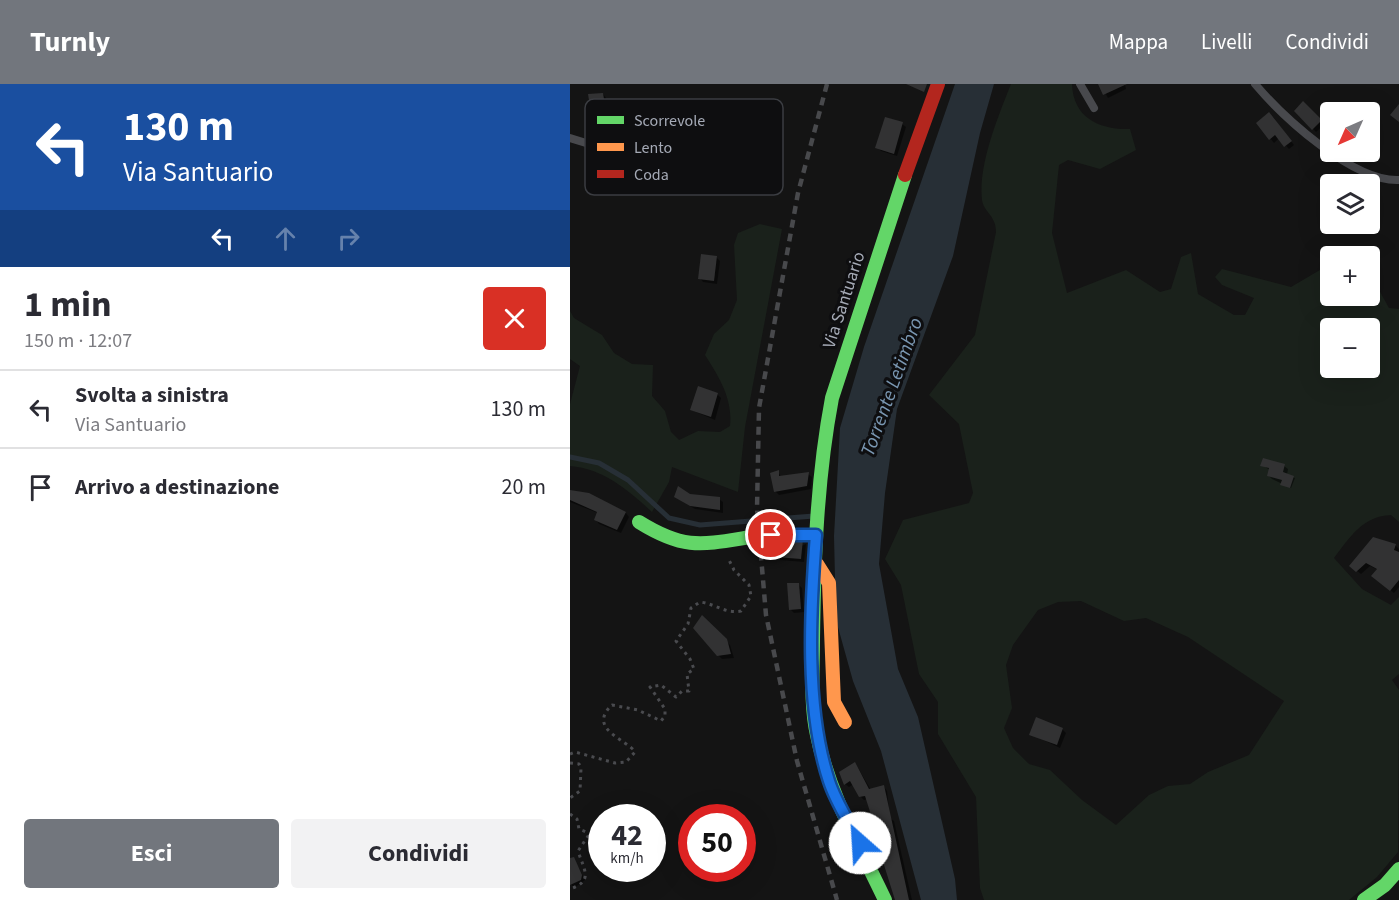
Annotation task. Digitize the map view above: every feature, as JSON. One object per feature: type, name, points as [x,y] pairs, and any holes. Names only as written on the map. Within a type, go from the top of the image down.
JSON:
[{"type":"main road","name":"Via Santuario","points":[[885,900],[830,783],[817,735],[812,682],[814,560],[832,399],[892,209],[938,84]]},
{"type":"main road","points":[[639,522],[670,542],[691,546],[751,537]]},
{"type":"main road","points":[[771,535],[816,535]]},
{"type":"main road","points":[[814,560],[829,584],[834,702],[845,722]]},
{"type":"main road","points":[[1364,900],[1385,885],[1399,868]]},
{"type":"lane","points":[[1080,84],[1094,108]]},
{"type":"lane","points":[[1255,84],[1320,146],[1363,170],[1399,180]]},
{"type":"lane","points":[[570,138],[585,143]]},
{"type":"path","points":[[570,754],[575,752],[615,763],[626,762],[635,752],[631,746],[616,740],[611,734],[605,718],[606,711],[612,705],[638,710],[661,721],[665,716],[664,709],[650,687],[661,685],[676,697],[682,691],[689,691],[687,675],[694,669],[690,658],[676,641],[688,624],[691,608],[700,602],[710,603],[729,613],[741,611],[751,596],[749,585],[734,570],[731,561]]},
{"type":"path","points":[[570,764],[579,764],[581,768],[580,791],[570,798]]},
{"type":"path","points":[[570,814],[577,819],[579,829],[586,832],[588,836],[578,851],[585,870],[585,879],[580,886],[570,889]]},
{"type":"shaded area","points":[[1011,84],[1072,84],[1077,106],[1090,120],[1108,127],[1130,129],[1136,150],[1100,169],[1068,160],[1059,165],[1052,233],[1067,293],[1126,270],[1160,292],[1171,289],[1181,257],[1191,253],[1198,294],[1234,315],[1245,315],[1254,298],[1222,285],[1215,277],[1222,269],[1291,287],[1320,270],[1320,306],[1380,306],[1380,292],[1389,308],[1399,309],[1399,522],[1391,515],[1373,519],[1358,529],[1334,558],[1362,589],[1391,605],[1399,597],[1399,674],[1392,680],[1399,690],[1398,852],[1377,877],[1349,900],[984,900],[980,888],[976,797],[938,734],[938,702],[919,674],[901,585],[885,559],[903,520],[969,503],[973,493],[959,424],[929,395],[975,335],[996,232],[994,222],[982,200],[983,172],[995,126]],"holes":[[[1081,601],[1124,621],[1146,618],[1188,637],[1284,701],[1249,755],[1208,772],[1190,784],[1168,786],[1149,795],[1116,825],[1082,800],[1050,770],[1029,764],[1013,748],[1004,728],[1012,708],[1006,665],[1013,645],[1038,610],[1058,602]]]},
{"type":"shaded area","points":[[760,224],[782,229],[745,427],[738,492],[672,467],[669,482],[652,512],[605,476],[570,466],[570,404],[580,366],[570,359],[570,311],[574,318],[602,335],[614,353],[632,364],[653,365],[652,396],[665,411],[671,432],[679,440],[698,431],[720,432],[730,426],[727,397],[705,355],[714,334],[729,320],[737,300],[734,245],[738,233]]},
{"type":"water","name":"Torrente Letimbro","points":[[955,84],[994,84],[980,133],[953,256],[897,409],[885,493],[879,564],[898,669],[918,717],[955,879],[957,900],[921,900],[881,751],[853,681],[836,620],[834,536],[840,428],[864,347]]},
{"type":"building","points":[[906,84],[927,84],[924,92]]},
{"type":"building","points":[[1098,84],[1127,84],[1103,95]]},
{"type":"building","points":[[603,93],[604,99],[589,99],[588,94]]},
{"type":"building","points":[[1303,101],[1320,118],[1320,122],[1312,130],[1294,111]]},
{"type":"building","points":[[1399,104],[1399,122],[1390,115]]},
{"type":"building","points":[[1269,112],[1292,141],[1284,147],[1275,135],[1269,140],[1256,123]]},
{"type":"building","points":[[885,117],[903,122],[894,154],[875,148]]},
{"type":"building","points":[[701,254],[717,256],[714,281],[698,279]]},
{"type":"building","points":[[698,386],[718,393],[711,417],[690,410]]},
{"type":"building","points":[[1263,458],[1285,464],[1283,472],[1294,476],[1290,488],[1280,485],[1282,480],[1267,476],[1269,468],[1260,466]]},
{"type":"building","points":[[779,470],[779,476],[809,472],[807,486],[774,492],[770,473]]},
{"type":"building","points":[[678,486],[690,494],[720,497],[720,510],[690,506],[674,497]]},
{"type":"building","points":[[570,490],[589,493],[626,512],[617,530],[594,520],[597,512],[570,500]]},
{"type":"building","points":[[1373,537],[1396,544],[1394,550],[1399,552],[1399,580],[1390,591],[1371,576],[1377,569],[1366,563],[1356,572],[1349,566]]},
{"type":"building","points":[[775,539],[803,539],[801,559],[775,557]]},
{"type":"building","points":[[787,583],[799,583],[801,609],[789,610]]},
{"type":"building","points":[[702,615],[727,639],[731,654],[717,656],[693,628]]},
{"type":"building","points":[[1036,717],[1063,728],[1057,745],[1029,735]]},
{"type":"building","points":[[855,762],[869,789],[884,785],[909,900],[895,900],[879,849],[860,821],[872,818],[865,796],[859,797],[850,781],[844,785],[839,772]]},
{"type":"building","points":[[574,857],[582,875],[581,880],[570,885],[570,858]]},
{"type":"waterway","points":[[570,457],[599,463],[628,480],[669,518],[700,525],[814,516]]},
{"type":"railway","points":[[827,84],[798,193],[759,408],[757,509],[766,615],[797,761],[837,900]]},
{"type":"traffic: fast","points":[[885,900],[837,799],[817,735],[812,688],[814,579],[817,518],[832,398],[905,175]]},
{"type":"traffic: fast","points":[[639,522],[668,537],[693,543],[751,537]]},
{"type":"traffic: fast","points":[[771,535],[816,535]]},
{"type":"traffic: fast","points":[[1364,900],[1385,885],[1399,869]]},
{"type":"traffic: slow","points":[[817,564],[829,583],[834,702],[845,722]]},
{"type":"traffic: jam","points":[[905,175],[938,84]]},
{"type":"route","points":[[771,535],[816,535],[812,682],[817,735],[830,783],[860,843]]}]
